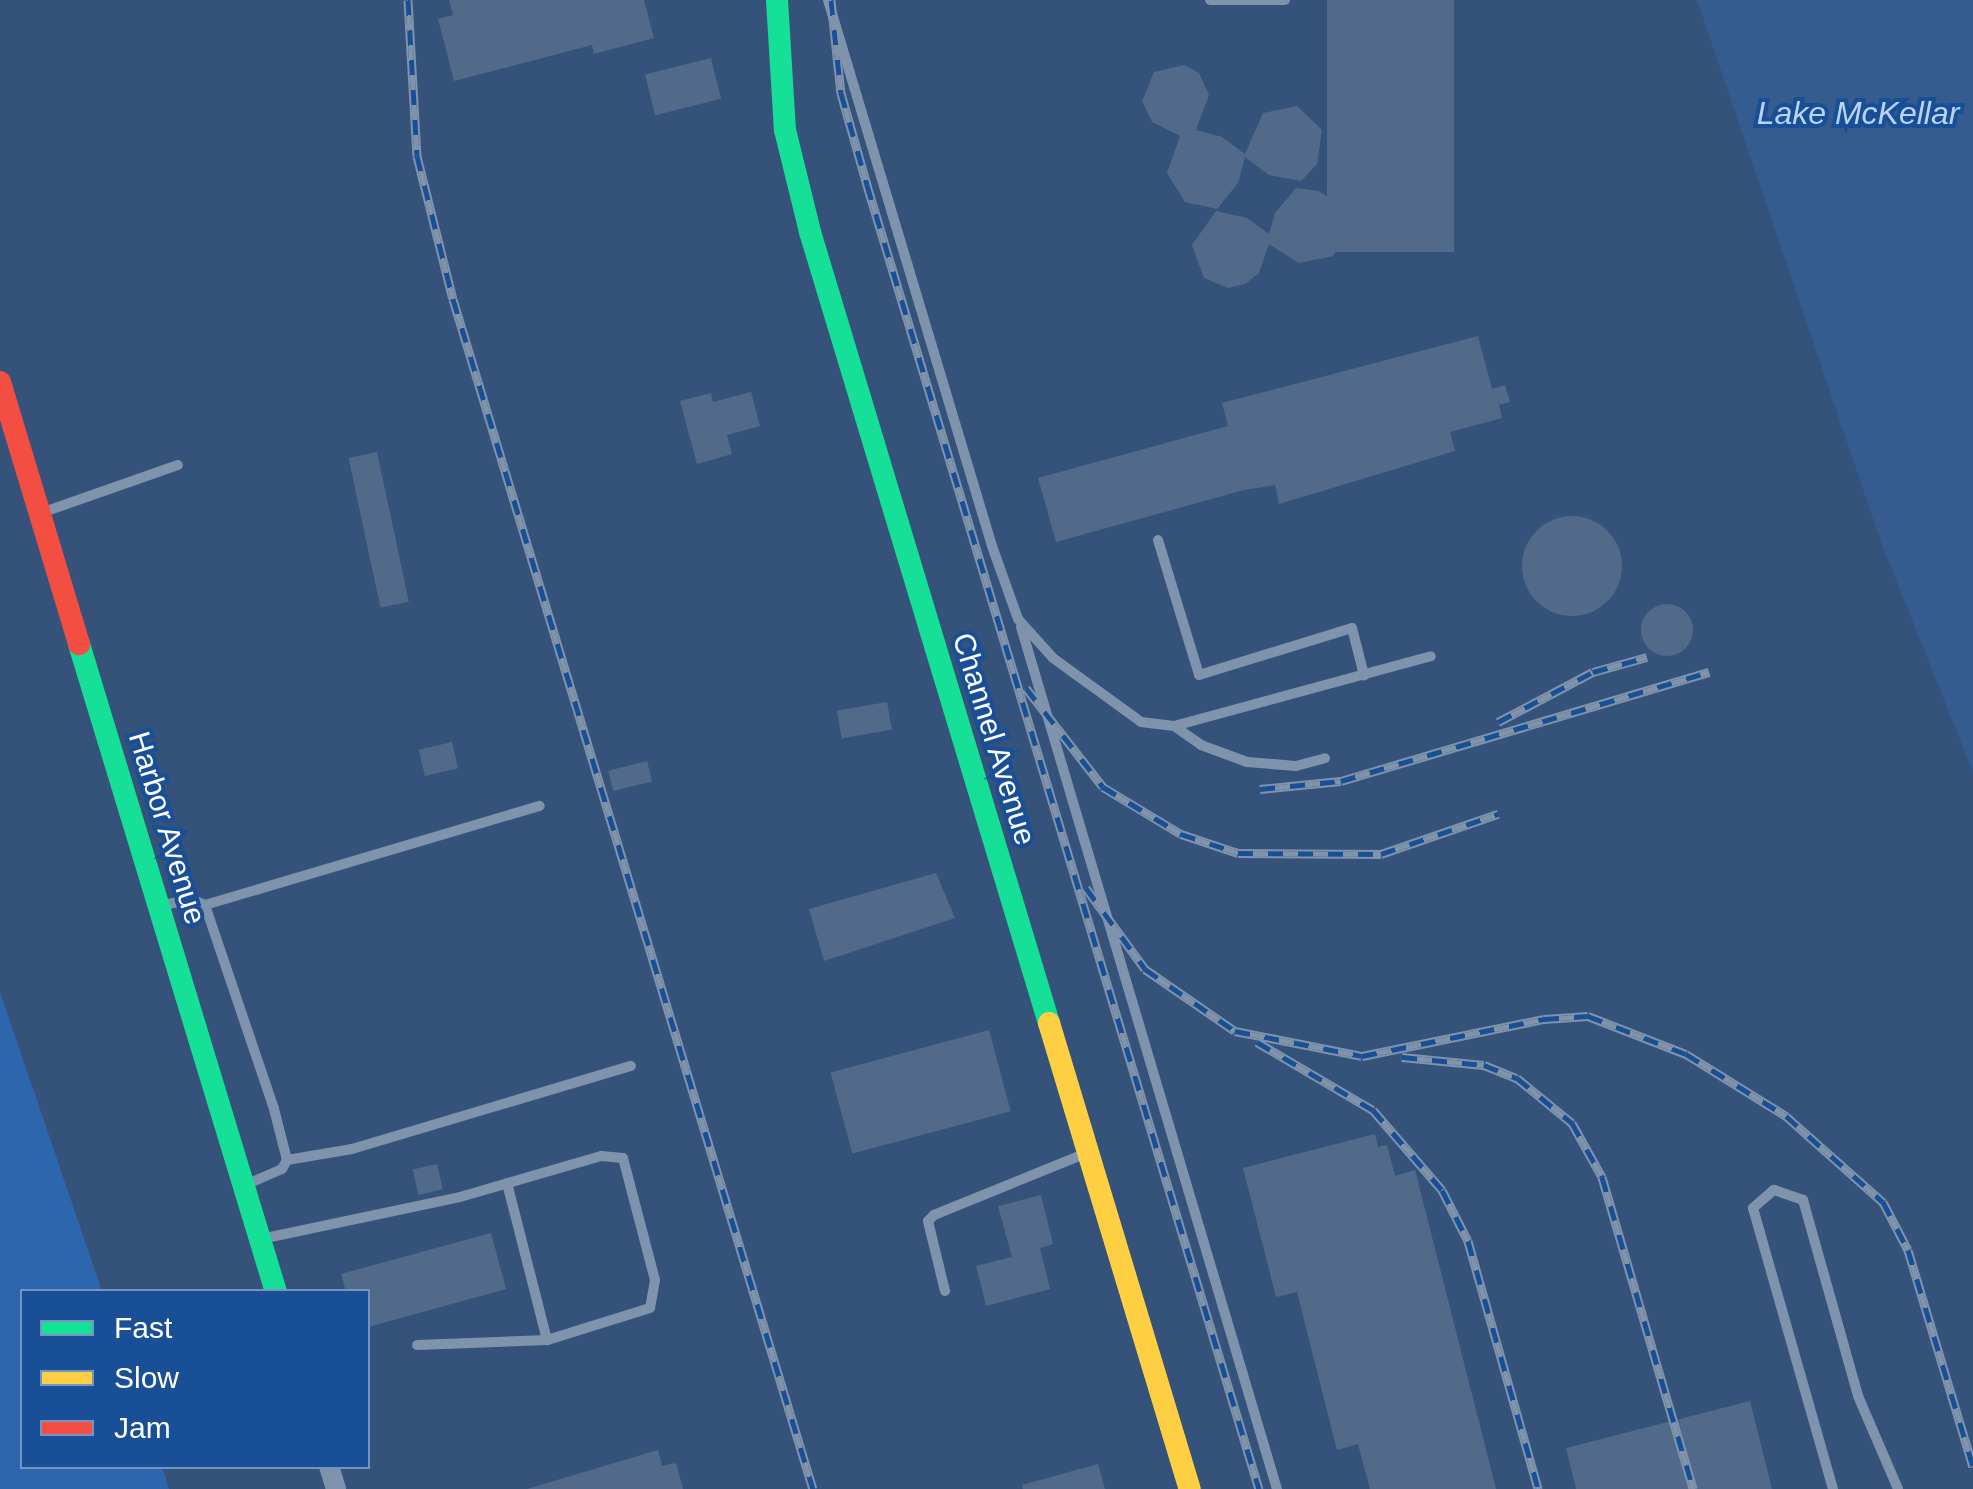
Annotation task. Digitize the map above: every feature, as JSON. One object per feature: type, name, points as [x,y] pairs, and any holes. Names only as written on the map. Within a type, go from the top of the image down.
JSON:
[{"type":"street","name":"Channel Avenue","points":[[778,0],[784,130],[810,232],[1190,1489]]},
{"type":"street","name":"Harbor Avenue","points":[[0,382],[275,1289]]},
{"type":"lane","points":[[828,0],[1018,619],[1277,1489]]},
{"type":"lane","points":[[1210,0],[1284,0]]},
{"type":"lane","points":[[40,513],[178,465]]},
{"type":"lane","points":[[1158,540],[1198,675],[1352,628],[1364,676]]},
{"type":"lane","points":[[1018,619],[1052,658],[1105,702],[1141,722],[1174,726],[1432,656]]},
{"type":"lane","points":[[1174,726],[1201,745],[1246,762],[1296,766],[1325,758]]},
{"type":"lane","points":[[159,906],[191,899],[206,906],[540,806]]},
{"type":"lane","points":[[206,906],[287,1160],[282,1169],[244,1186]]},
{"type":"lane","points":[[287,1160],[352,1149],[632,1066]]},
{"type":"lane","points":[[945,1291],[928,1221],[934,1215],[1088,1152]]},
{"type":"lane","points":[[260,1239],[507,1183],[601,1156],[623,1158],[655,1280],[650,1308],[547,1340],[499,1336],[417,1344]]},
{"type":"lane","points":[[507,1183],[547,1340]]},
{"type":"lane","points":[[1834,1489],[1754,1208],[1774,1190],[1803,1200],[1858,1396],[1898,1489]]},
{"type":"shaded area","points":[[0,992],[101,1289],[20,1289],[20,1469],[163,1469],[169,1489],[0,1489]]},
{"type":"water","name":"Lake McKellar","points":[[1697,0],[1973,0],[1973,772],[1881,542]]},
{"type":"building","points":[[449,0],[644,0],[654,38],[594,54],[592,45],[454,81],[438,19],[453,15]]},
{"type":"building","points":[[1327,0],[1454,0],[1454,252],[1327,252]]},
{"type":"building","points":[[711,58],[721,99],[655,115],[645,74]]},
{"type":"building","points":[[1184,65],[1199,73],[1209,95],[1196,130],[1222,137],[1245,154],[1263,113],[1297,106],[1322,130],[1317,164],[1301,181],[1269,175],[1245,157],[1238,183],[1217,209],[1185,202],[1167,173],[1180,136],[1152,122],[1142,101],[1154,72]]},
{"type":"building","points":[[1296,188],[1319,191],[1341,206],[1346,232],[1333,256],[1299,263],[1269,244],[1259,273],[1245,284],[1228,288],[1204,278],[1192,245],[1216,211],[1247,218],[1269,234],[1275,213]]},
{"type":"building","points":[[1478,336],[1492,389],[1505,385],[1510,402],[1499,405],[1502,418],[1450,432],[1455,451],[1279,504],[1275,485],[1244,490],[1056,542],[1038,478],[1228,426],[1222,403]]},
{"type":"building","points":[[751,392],[760,426],[727,435],[732,454],[697,464],[680,401],[711,393],[713,402]]},
{"type":"building","points":[[377,452],[409,602],[380,608],[349,458]]},
{"type":"building","points":[[1572,516],[1591,520],[1607,531],[1618,547],[1622,566],[1618,585],[1607,601],[1591,612],[1572,616],[1553,612],[1537,601],[1526,585],[1522,566],[1526,547],[1537,531],[1553,520]]},
{"type":"building","points":[[1667,604],[1686,611],[1693,630],[1686,649],[1667,656],[1648,649],[1641,630],[1648,611]]},
{"type":"building","points":[[887,702],[892,730],[842,738],[837,711]]},
{"type":"building","points":[[452,742],[458,768],[425,776],[419,750]]},
{"type":"building","points":[[647,761],[652,781],[613,791],[608,771]]},
{"type":"building","points":[[936,873],[955,918],[824,961],[809,909]]},
{"type":"building","points":[[989,1030],[1011,1111],[852,1154],[831,1072]]},
{"type":"building","points":[[1375,1134],[1378,1147],[1387,1145],[1395,1176],[1415,1170],[1496,1489],[1370,1489],[1358,1444],[1337,1450],[1297,1292],[1276,1297],[1243,1168]]},
{"type":"building","points":[[437,1164],[443,1189],[418,1195],[413,1170]]},
{"type":"building","points":[[1041,1195],[1053,1244],[1040,1248],[1050,1289],[986,1306],[976,1266],[1012,1257],[998,1206]]},
{"type":"building","points":[[491,1233],[506,1289],[370,1326],[370,1289],[345,1289],[341,1274]]},
{"type":"building","points":[[1750,1401],[1772,1489],[1576,1489],[1566,1448]]},
{"type":"building","points":[[658,1450],[662,1466],[676,1463],[683,1489],[527,1489]]},
{"type":"building","points":[[1098,1464],[1105,1489],[1023,1489],[1022,1485]]},
{"type":"railway","points":[[408,0],[417,156],[453,299],[813,1489]]},
{"type":"railway","points":[[831,0],[841,93],[867,185],[1259,1489]]},
{"type":"railway","points":[[1498,722],[1593,672],[1647,657]]},
{"type":"railway","points":[[1260,789],[1341,781],[1709,672]]},
{"type":"railway","points":[[1026,688],[1103,787],[1181,834],[1238,853],[1381,854],[1498,814]]},
{"type":"railway","points":[[1086,888],[1145,969],[1235,1031],[1362,1056],[1544,1019],[1588,1016],[1686,1054],[1786,1116],[1883,1202],[1908,1250],[1973,1466]]},
{"type":"railway","points":[[1257,1042],[1373,1110],[1442,1190],[1468,1241],[1538,1489]]},
{"type":"railway","points":[[1402,1057],[1484,1065],[1517,1078],[1572,1123],[1602,1177],[1693,1489]]},
{"type":"traffic: fast","points":[[777,0],[785,130],[810,232],[1049,1023]]},
{"type":"traffic: fast","points":[[79,644],[275,1289]]},
{"type":"traffic: slow","points":[[1049,1023],[1190,1489]]},
{"type":"traffic: jam","points":[[0,382],[79,644]]}]
